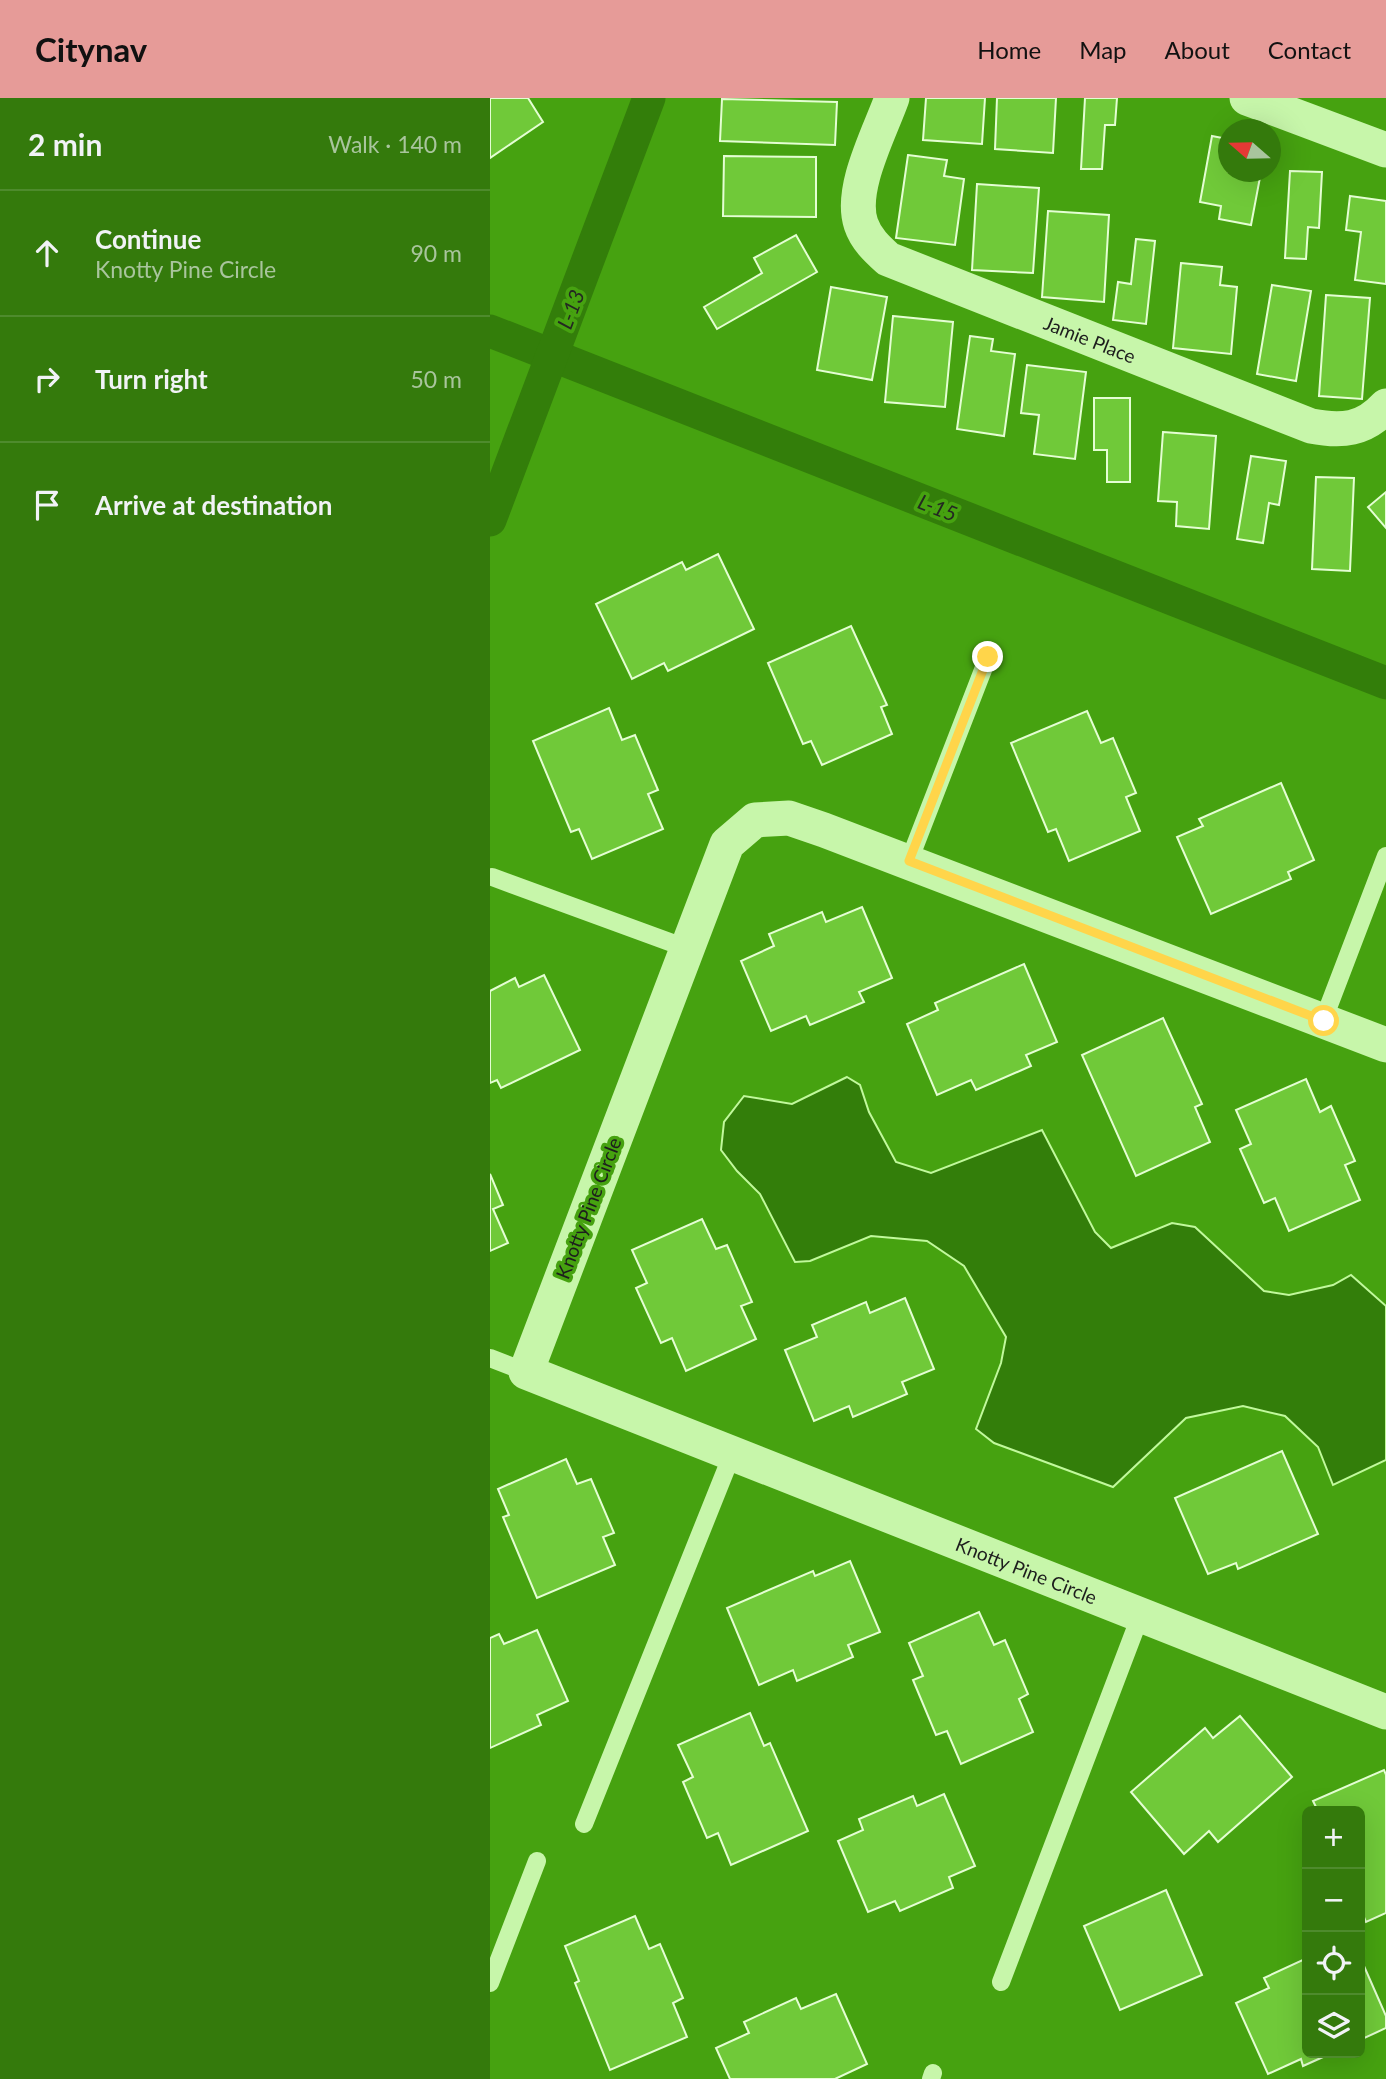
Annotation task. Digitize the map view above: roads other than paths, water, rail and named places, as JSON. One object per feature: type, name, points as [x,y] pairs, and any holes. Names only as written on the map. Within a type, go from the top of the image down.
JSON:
[{"type":"street","name":"Jamie Place","points":[[892,98],[862,180],[858,202],[861,224],[872,244],[888,259],[1311,426],[1333,430],[1355,427],[1381,411]]},
{"type":"street","points":[[1247,98],[1386,150]]},
{"type":"street","name":"Knotty Pine Circle","points":[[1386,1045],[909,861],[789,818],[755,820],[727,844],[526,1372],[1386,1712]]},
{"type":"lane","points":[[909,861],[988,657]]},
{"type":"lane","points":[[1324,1021],[1386,856]]},
{"type":"lane","points":[[492,877],[686,948]]},
{"type":"lane","points":[[490,1358],[526,1372]]},
{"type":"lane","points":[[584,1824],[733,1452]]},
{"type":"lane","points":[[1001,1982],[1141,1614]]},
{"type":"lane","points":[[490,1983],[537,1861]]},
{"type":"waterway","name":"L-13","points":[[490,520],[649,98]]},
{"type":"waterway","name":"L-15","points":[[490,331],[1386,683]]}]
